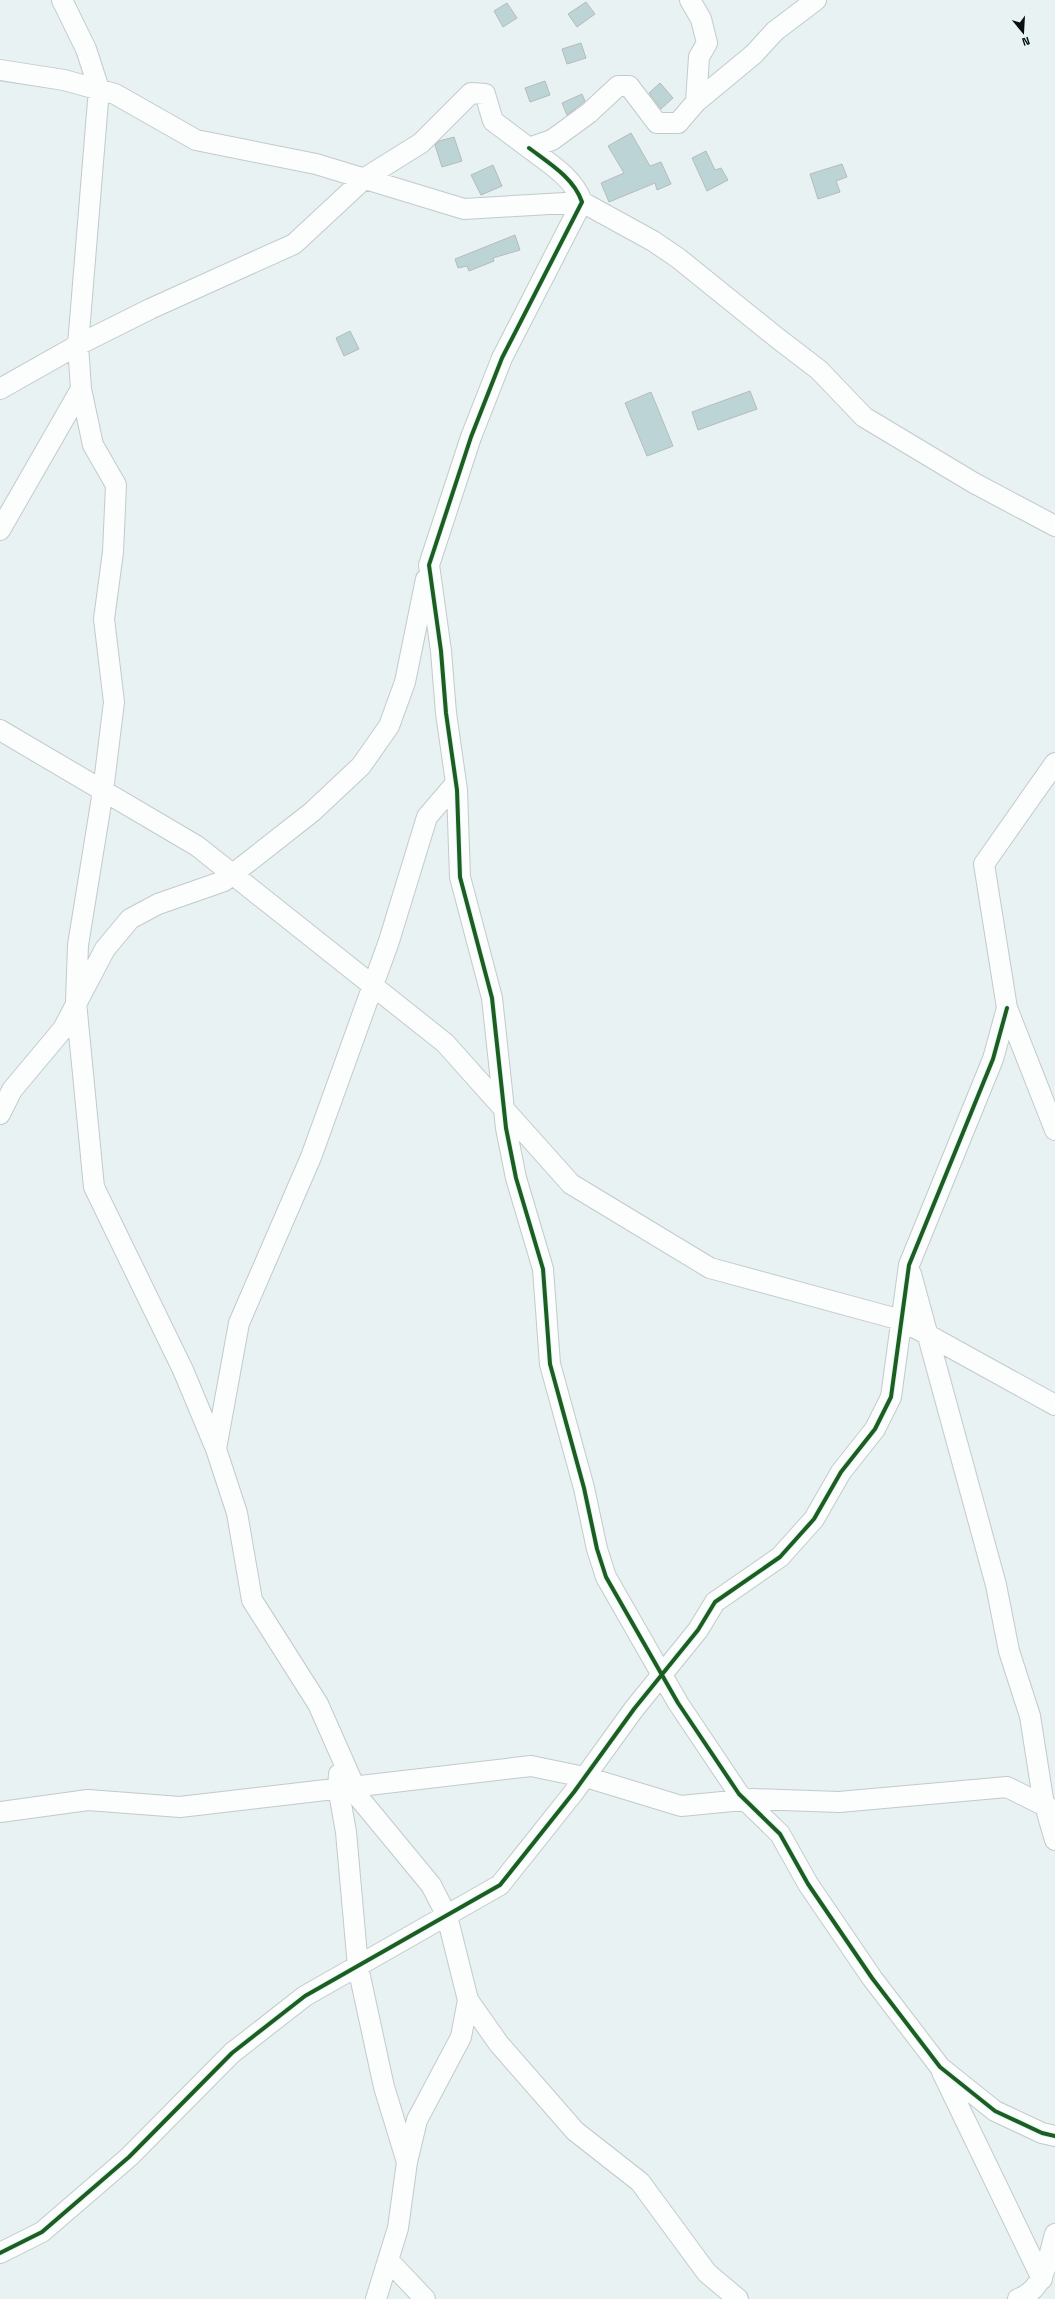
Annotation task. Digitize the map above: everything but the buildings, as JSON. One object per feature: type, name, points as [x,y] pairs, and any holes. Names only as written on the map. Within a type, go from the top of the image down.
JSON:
[{"type":"street","points":[[62,0],[86,49],[99,89],[78,345],[80,389],[94,445],[116,484],[113,552],[104,619],[114,702],[104,791],[78,945],[76,1002],[94,1187],[183,1370],[216,1449],[237,1513],[252,1600],[318,1704],[340,1754],[346,1786],[346,1832],[358,1968],[384,2087],[407,2162]]},
{"type":"street","points":[[690,0],[701,19],[707,43],[699,57],[696,102]]},
{"type":"street","points":[[529,148],[552,140],[589,113],[618,86],[629,86],[657,123],[678,123],[696,102],[754,54],[774,31],[816,0]]},
{"type":"street","points":[[0,70],[64,80],[115,94],[196,140],[316,164],[464,209],[582,202],[653,241],[678,258],[819,370],[864,417],[974,483],[1055,526]]},
{"type":"street","points":[[0,389],[78,345],[150,309],[294,244],[365,178],[421,143],[471,93],[485,94],[493,121],[554,166],[578,189],[582,202],[502,358],[471,437],[429,565],[405,682],[389,726],[361,766],[312,812],[233,875],[224,881],[158,904],[130,919],[105,949],[63,1029],[12,1090],[0,1114]]},
{"type":"street","points":[[0,530],[80,389]]},
{"type":"street","points":[[429,565],[442,651],[446,713],[456,783],[460,877],[492,998],[504,1109],[516,1178],[543,1269],[550,1364],[584,1488],[597,1549],[606,1577],[678,1703],[744,1800],[780,1834],[808,1884],[872,1978],[940,2067],[1042,2279]]},
{"type":"street","points":[[0,730],[197,846],[445,1043],[571,1184],[710,1268],[901,1320],[1055,1405]]},
{"type":"street","points":[[1055,763],[984,864],[1008,1008],[1055,1130]]},
{"type":"street","points":[[216,1449],[239,1323],[311,1156],[372,986],[427,817],[456,783]]},
{"type":"street","points":[[0,2253],[42,2232],[129,2157],[232,2053],[305,1996],[358,1968],[500,1885],[574,1792],[698,1630],[715,1602],[780,1557],[814,1519],[841,1472],[875,1429],[891,1397],[909,1265],[993,1059],[1008,1008]]},
{"type":"street","points":[[909,1265],[996,1585],[1009,1651],[1030,1716],[1050,1808],[1055,1840]]},
{"type":"street","points":[[0,1812],[88,1800],[180,1807],[346,1786],[531,1766],[584,1777],[681,1806],[744,1800],[839,1802],[1007,1787],[1050,1808]]},
{"type":"street","points":[[346,1786],[360,1799],[430,1885],[447,1916],[468,2000],[499,2044],[575,2131],[640,2182],[707,2273],[738,2299]]},
{"type":"street","points":[[376,2299],[398,2228],[407,2162],[417,2120],[461,2037],[468,2000]]},
{"type":"street","points":[[940,2067],[995,2111],[1042,2133],[1055,2136]]},
{"type":"street","points":[[1027,2298],[1042,2279],[1055,2234]]},
{"type":"street","points":[[388,2260],[425,2299]]},
{"type":"cycle path","points":[[529,148],[567,178],[578,193],[582,202],[502,358],[471,437],[429,565],[441,651],[446,713],[457,790],[460,877],[492,998],[506,1128],[516,1178],[543,1269],[550,1364],[584,1488],[597,1549],[606,1577],[678,1703],[739,1794],[780,1834],[808,1884],[872,1978],[940,2067],[995,2111],[1042,2133],[1055,2136]]},
{"type":"cycle path","points":[[0,2253],[42,2232],[129,2157],[232,2053],[305,1996],[500,1885],[574,1792],[634,1709],[698,1630],[715,1602],[780,1557],[814,1519],[841,1472],[875,1429],[891,1397],[909,1265],[993,1059],[1007,1008]]}]
